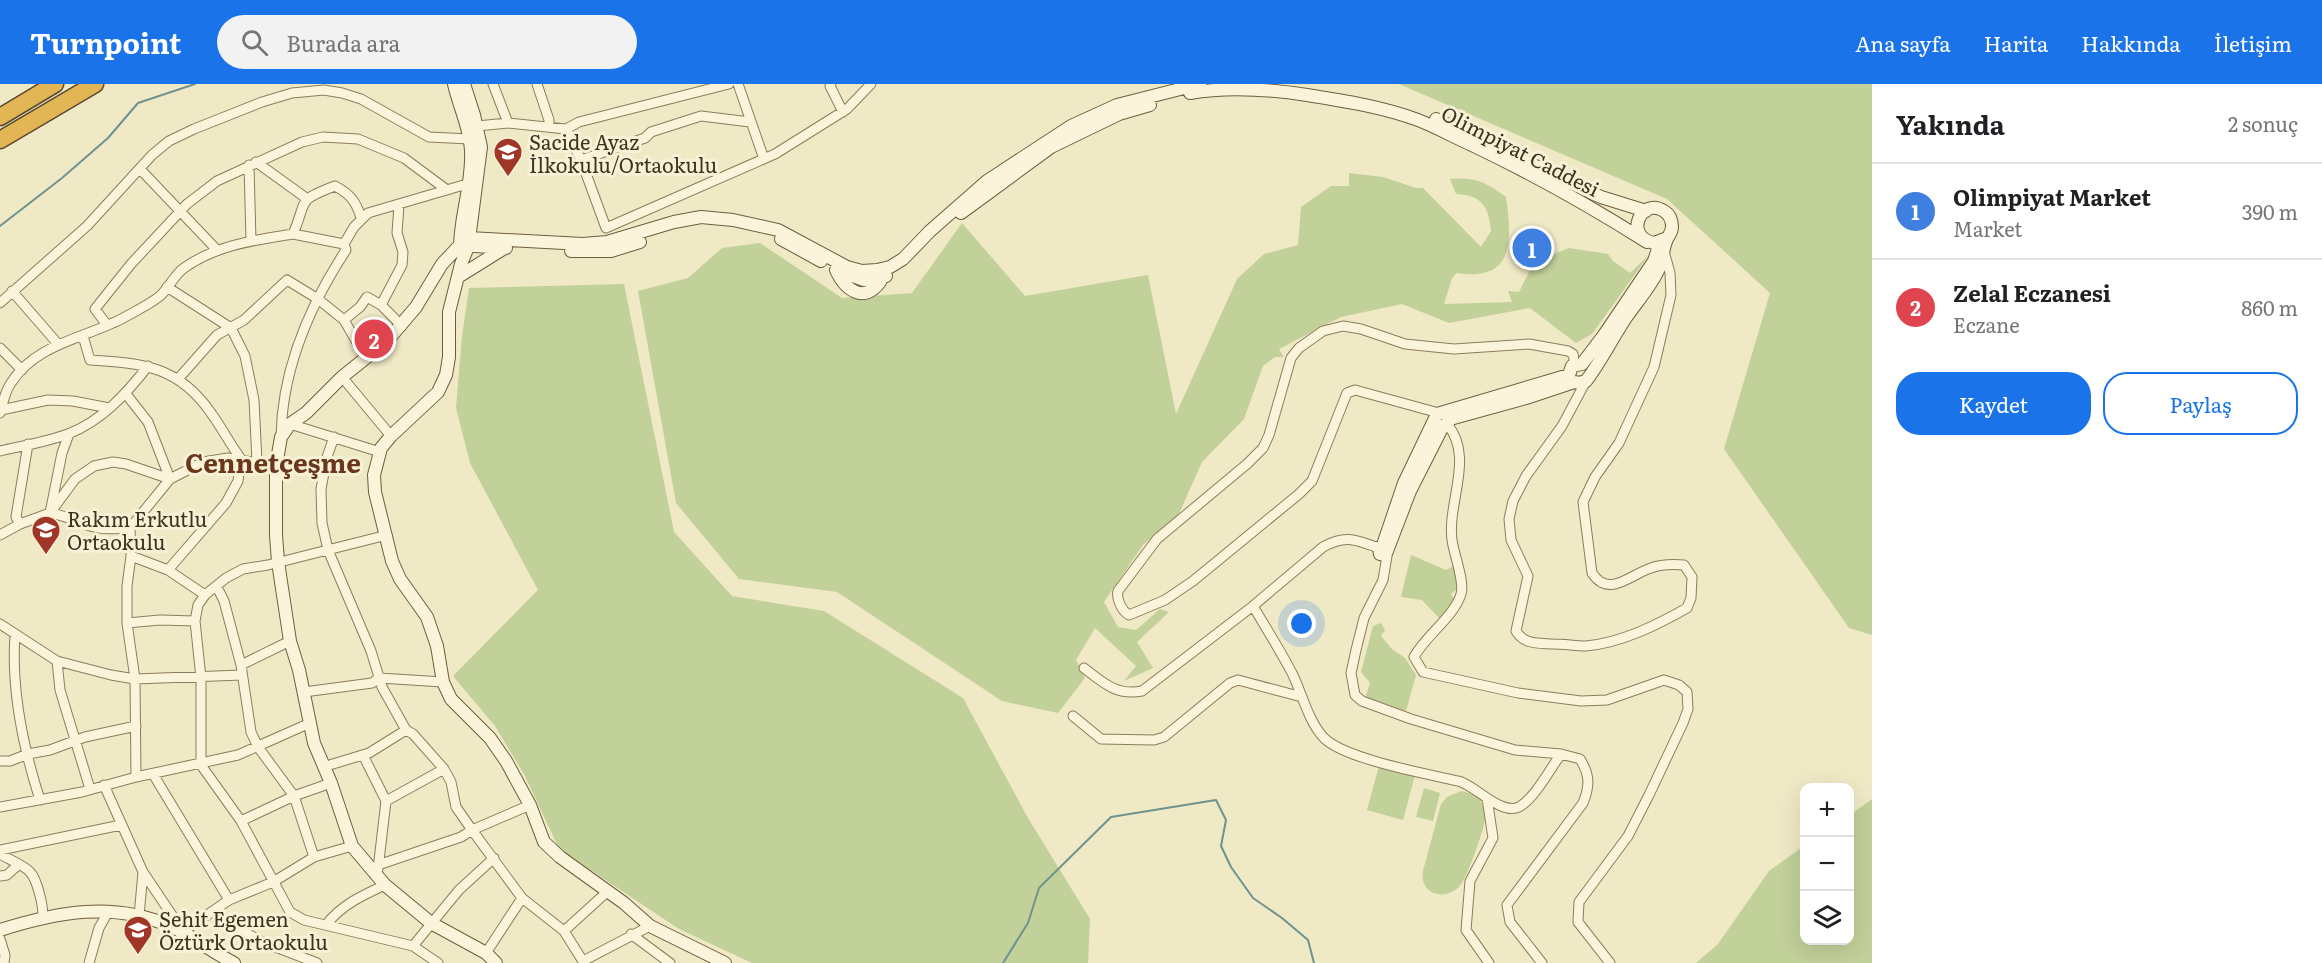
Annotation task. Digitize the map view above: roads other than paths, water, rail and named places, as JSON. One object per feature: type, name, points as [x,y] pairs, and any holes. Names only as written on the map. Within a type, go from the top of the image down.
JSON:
[{"type":"highway","points":[[0,117],[55,84]]},
{"type":"highway","points":[[0,140],[95,84]]},
{"type":"street","points":[[454,84],[470,139],[466,243]]},
{"type":"street","points":[[464,84],[481,147],[466,243],[449,312],[449,357],[446,375],[438,392],[391,436],[380,452],[374,476],[375,492],[392,561],[400,579],[427,617],[437,646],[444,682],[451,699],[490,738],[506,761],[530,805],[544,842],[560,857],[608,891],[650,926],[725,963]]},
{"type":"street","points":[[493,84],[508,123]]},
{"type":"street","points":[[537,84],[549,120],[549,127]]},
{"type":"street","points":[[477,126],[508,123],[566,129],[579,122],[729,84]]},
{"type":"street","points":[[738,84],[764,159]]},
{"type":"street","points":[[831,84],[843,112]]},
{"type":"street","points":[[566,129],[581,159],[606,228],[764,159],[843,112],[871,84]]},
{"type":"street","points":[[862,271],[890,267],[903,259],[930,231],[987,181],[1071,126],[1117,105],[1200,84]]},
{"type":"street","name":"Olimpiyat Caddesi","points":[[1286,84],[1354,95],[1412,110],[1489,143],[1601,196],[1646,211]]},
{"type":"street","name":"Olimpiyat Caddesi","points":[[879,278],[904,265],[950,221],[1051,147],[1119,114],[1186,94],[1212,89],[1239,88],[1293,93],[1356,103],[1419,120],[1551,184],[1659,244]]},
{"type":"street","points":[[0,303],[87,226],[152,155],[169,141],[262,102],[292,93],[324,90],[342,93],[361,99],[429,137],[470,139]]},
{"type":"street","points":[[581,159],[645,138],[651,132],[701,116],[750,122]]},
{"type":"street","points":[[107,325],[95,309],[131,264],[187,204],[217,181],[284,149],[323,137],[358,139],[404,158],[447,190]]},
{"type":"street","points":[[253,163],[306,198]]},
{"type":"street","points":[[251,241],[253,163]]},
{"type":"street","points":[[140,169],[179,213],[217,250]]},
{"type":"street","points":[[344,244],[368,213],[467,184]]},
{"type":"street","points":[[292,234],[306,198],[335,186],[349,194],[357,204],[362,218]]},
{"type":"street","points":[[381,305],[402,266],[403,252],[397,233],[399,205]]},
{"type":"street","points":[[1659,244],[1654,261],[1579,373],[1562,426],[1526,476],[1513,501],[1509,519],[1511,540],[1528,576],[1516,631],[1520,638],[1531,643],[1586,646],[1615,641],[1682,611],[1687,608],[1691,598],[1692,577],[1684,565],[1666,564],[1650,568],[1622,583],[1599,582],[1592,573],[1583,502],[1596,477],[1619,443],[1654,367],[1671,295],[1670,273],[1659,244],[1641,236],[1637,229],[1638,220],[1646,211],[1655,208],[1667,213],[1672,226],[1659,244]]},
{"type":"street","points":[[282,437],[290,424],[306,413],[342,377],[402,326],[416,308],[442,264],[466,243],[582,244],[607,242],[674,222],[700,217],[733,220],[778,230],[848,267],[872,273],[879,278]]},
{"type":"street","points":[[466,243],[506,248],[611,251],[683,226],[712,225],[777,237],[854,278],[864,280],[879,278]]},
{"type":"street","points":[[0,412],[10,383],[22,370],[58,344],[83,336],[123,318],[160,295],[183,269],[217,250],[292,234],[344,244]]},
{"type":"street","points":[[344,244],[346,250],[324,283],[288,374],[282,409],[282,437],[276,466],[278,562],[290,641],[304,692],[314,743],[331,783],[352,846],[431,922],[486,953],[496,963]]},
{"type":"street","points":[[458,277],[506,248]]},
{"type":"street","points":[[178,379],[217,335],[244,320],[287,280],[318,299],[344,320],[366,358]]},
{"type":"street","points":[[167,287],[231,328],[245,356],[255,400],[257,462]]},
{"type":"street","points":[[12,291],[58,344]]},
{"type":"street","points":[[344,320],[360,307],[367,297],[381,305],[402,326]]},
{"type":"street","points":[[1579,373],[1571,353],[1529,344],[1454,348],[1409,345],[1383,335],[1352,328],[1333,327],[1323,331],[1299,348],[1291,358],[1269,435],[1263,448],[1157,539],[1118,591],[1117,597],[1129,615],[1165,600],[1192,581],[1299,494],[1312,481],[1341,403],[1347,393],[1355,390],[1443,419],[1454,433],[1461,458],[1451,537],[1462,591],[1457,604],[1420,646],[1414,657],[1423,672],[1518,693],[1581,701],[1607,700],[1664,680],[1679,685],[1687,692],[1688,709],[1628,836],[1579,902],[1578,922],[1610,963]]},
{"type":"street","points":[[83,336],[90,360],[148,366],[178,379],[211,412],[241,459],[238,481],[226,504],[168,570]]},
{"type":"street","points":[[0,348],[22,370]]},
{"type":"street","points":[[0,451],[69,434],[126,394],[148,366]]},
{"type":"street","points":[[1542,963],[1510,922],[1506,905],[1583,803],[1587,793],[1588,772],[1580,759],[1561,754],[1515,750],[1411,719],[1362,701],[1355,695],[1351,673],[1364,618],[1383,580],[1383,548],[1404,483],[1443,419],[1579,373]]},
{"type":"street","points":[[342,377],[391,436]]},
{"type":"street","points":[[126,394],[148,422],[170,479]]},
{"type":"street","points":[[0,412],[48,400],[72,401],[109,408]]},
{"type":"street","points":[[290,424],[380,452]]},
{"type":"street","points":[[50,513],[62,453],[69,434]]},
{"type":"street","points":[[334,437],[327,457],[321,489],[322,523],[328,550],[369,645],[382,687],[406,730],[420,741],[444,769],[451,782],[456,807],[522,898],[564,931],[583,962],[631,934],[650,926]]},
{"type":"street","points":[[20,524],[16,517],[28,444]]},
{"type":"street","points":[[136,777],[135,679],[127,623],[127,586],[131,556],[130,528],[170,479],[203,462],[228,458],[276,466]]},
{"type":"street","points":[[50,513],[75,479],[94,466],[113,462],[126,464],[170,479]]},
{"type":"street","points":[[0,535],[20,524],[50,513],[109,529],[130,528]]},
{"type":"street","points":[[387,535],[243,569],[226,578],[205,595],[198,605],[195,621],[201,678],[201,765],[240,821],[290,912],[304,920],[413,946],[438,963]]},
{"type":"street","points":[[1084,668],[1118,691],[1130,693],[1142,691],[1253,606],[1323,547],[1334,541],[1352,538],[1383,548]]},
{"type":"street","points":[[131,556],[168,570],[205,595]]},
{"type":"street","points":[[217,587],[224,601],[242,670],[251,732],[258,747],[294,796],[314,857]]},
{"type":"street","points":[[1253,606],[1293,675],[1322,736],[1333,746],[1392,766],[1463,782],[1487,798],[1508,808],[1518,808],[1534,793],[1561,754]]},
{"type":"street","points":[[127,623],[160,620],[195,621]]},
{"type":"street","points":[[1,626],[57,661],[135,679],[201,678],[242,670],[290,641]]},
{"type":"street","points":[[15,635],[13,663],[23,740],[40,800]]},
{"type":"street","points":[[57,661],[60,690],[90,789]]},
{"type":"street","points":[[304,692],[372,683],[379,678],[444,682]]},
{"type":"street","points":[[1072,716],[1101,739],[1154,740],[1164,737],[1230,683],[1238,680],[1302,697]]},
{"type":"street","points":[[0,807],[201,765],[238,755],[310,723]]},
{"type":"street","points":[[0,761],[10,761],[28,754],[136,726]]},
{"type":"street","points":[[324,767],[363,755],[406,730]]},
{"type":"street","points":[[363,755],[386,801],[381,876]]},
{"type":"street","points":[[386,801],[444,769]]},
{"type":"street","points":[[153,774],[229,900]]},
{"type":"street","points":[[240,821],[294,796],[331,783]]},
{"type":"street","points":[[104,785],[144,872],[184,933]]},
{"type":"street","points":[[1487,798],[1493,838],[1470,881],[1466,930],[1489,963]]},
{"type":"street","points":[[326,925],[333,916],[381,876],[472,830],[530,805]]},
{"type":"street","points":[[0,852],[121,825]]},
{"type":"street","points":[[184,933],[229,900],[273,882],[314,857],[352,846]]},
{"type":"street","points":[[0,852],[31,872],[40,895],[44,913],[42,919]]},
{"type":"street","points":[[413,946],[459,890],[494,858]]},
{"type":"street","points":[[0,876],[7,875],[18,865]]},
{"type":"street","points":[[140,916],[144,872]]},
{"type":"street","points":[[564,931],[608,891]]},
{"type":"street","points":[[486,953],[522,898]]},
{"type":"street","points":[[0,930],[83,910],[129,913],[170,926],[234,963]]},
{"type":"street","points":[[89,963],[99,928],[108,912]]},
{"type":"street","points":[[212,912],[260,941],[317,963]]},
{"type":"street","points":[[631,934],[670,963]]},
{"type":"street","points":[[0,939],[5,955],[4,963]]},
{"type":"waterway","points":[[0,226],[62,178],[108,138],[138,103],[195,84]]},
{"type":"waterway","points":[[1003,963],[1028,923],[1039,888],[1111,817],[1216,800],[1226,820],[1221,846],[1231,867],[1253,898],[1308,940],[1314,963]]},
{"type":"place","name":"Sacide Ayaz İlkokulu/Ortaokulu","points":[[508,178]]},
{"type":"place","name":"Olimpiyat Market","points":[[1532,248]]},
{"type":"place","name":"Zelal Eczanesi","points":[[374,339]]},
{"type":"place","name":"Rakım Erkutlu Ortaokulu","points":[[46,556]]},
{"type":"place","name":"Şehit Egemen Öztürk Ortaokulu","points":[[138,956]]},
{"type":"district","name":"Cennetçeşme","points":[[273,461]]}]
